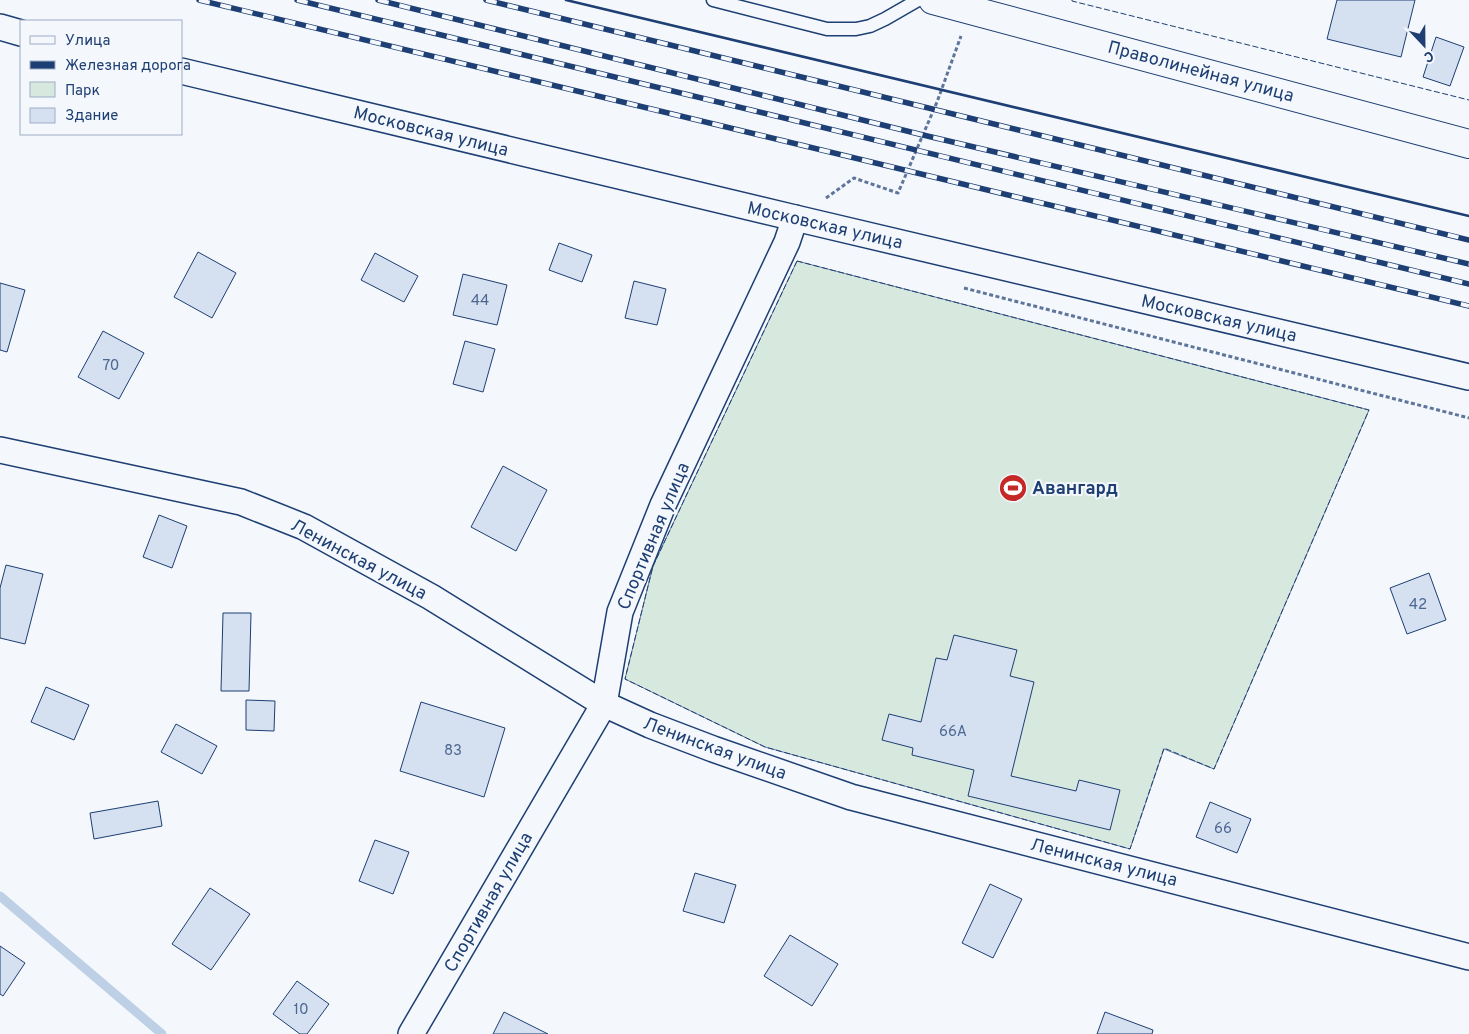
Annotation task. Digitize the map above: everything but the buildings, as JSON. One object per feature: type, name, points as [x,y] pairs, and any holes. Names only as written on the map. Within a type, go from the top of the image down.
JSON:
[{"type":"main road","name":"Праволинейная улица","points":[[933,0],[972,5],[1469,144]]},
{"type":"street","points":[[0,28],[20,32]]},
{"type":"street","name":"Московская улица","points":[[182,71],[1469,377]]},
{"type":"street","name":"Спортивная улица","points":[[411,1034],[604,704],[620,612],[663,505],[787,242],[795,218]]},
{"type":"street","name":"Ленинская улица","points":[[0,450],[241,502],[304,527],[431,597],[604,704],[650,725],[714,750],[851,797],[1469,957]]},
{"type":"lane","points":[[713,0],[827,30],[856,29],[870,26],[918,0]]},
{"type":"path","points":[[795,218],[854,178],[898,193],[937,102],[972,5]]},
{"type":"path","points":[[960,287],[1469,418]]},
{"type":"green space","name":"Авангард","points":[[797,261],[1369,410],[1214,769],[1164,749],[1130,849],[765,747],[625,679],[653,566]]},
{"type":"waterway","points":[[0,896],[162,1034]]},
{"type":"railway","points":[[199,0],[1469,306]]},
{"type":"railway","points":[[297,0],[1469,284]]},
{"type":"railway","points":[[378,0],[923,135],[1469,264]]},
{"type":"railway","points":[[486,0],[1469,240]]},
{"type":"fence","points":[[1072,0],[1469,100]]},
{"type":"fence","points":[[797,261],[1369,410],[1214,769],[1164,748],[1130,849],[765,747],[625,679],[653,566],[797,261]]},
{"type":"wall","points":[[566,0],[1469,216]]},
{"type":"place","name":"Авангард","points":[[1013,488]]}]
